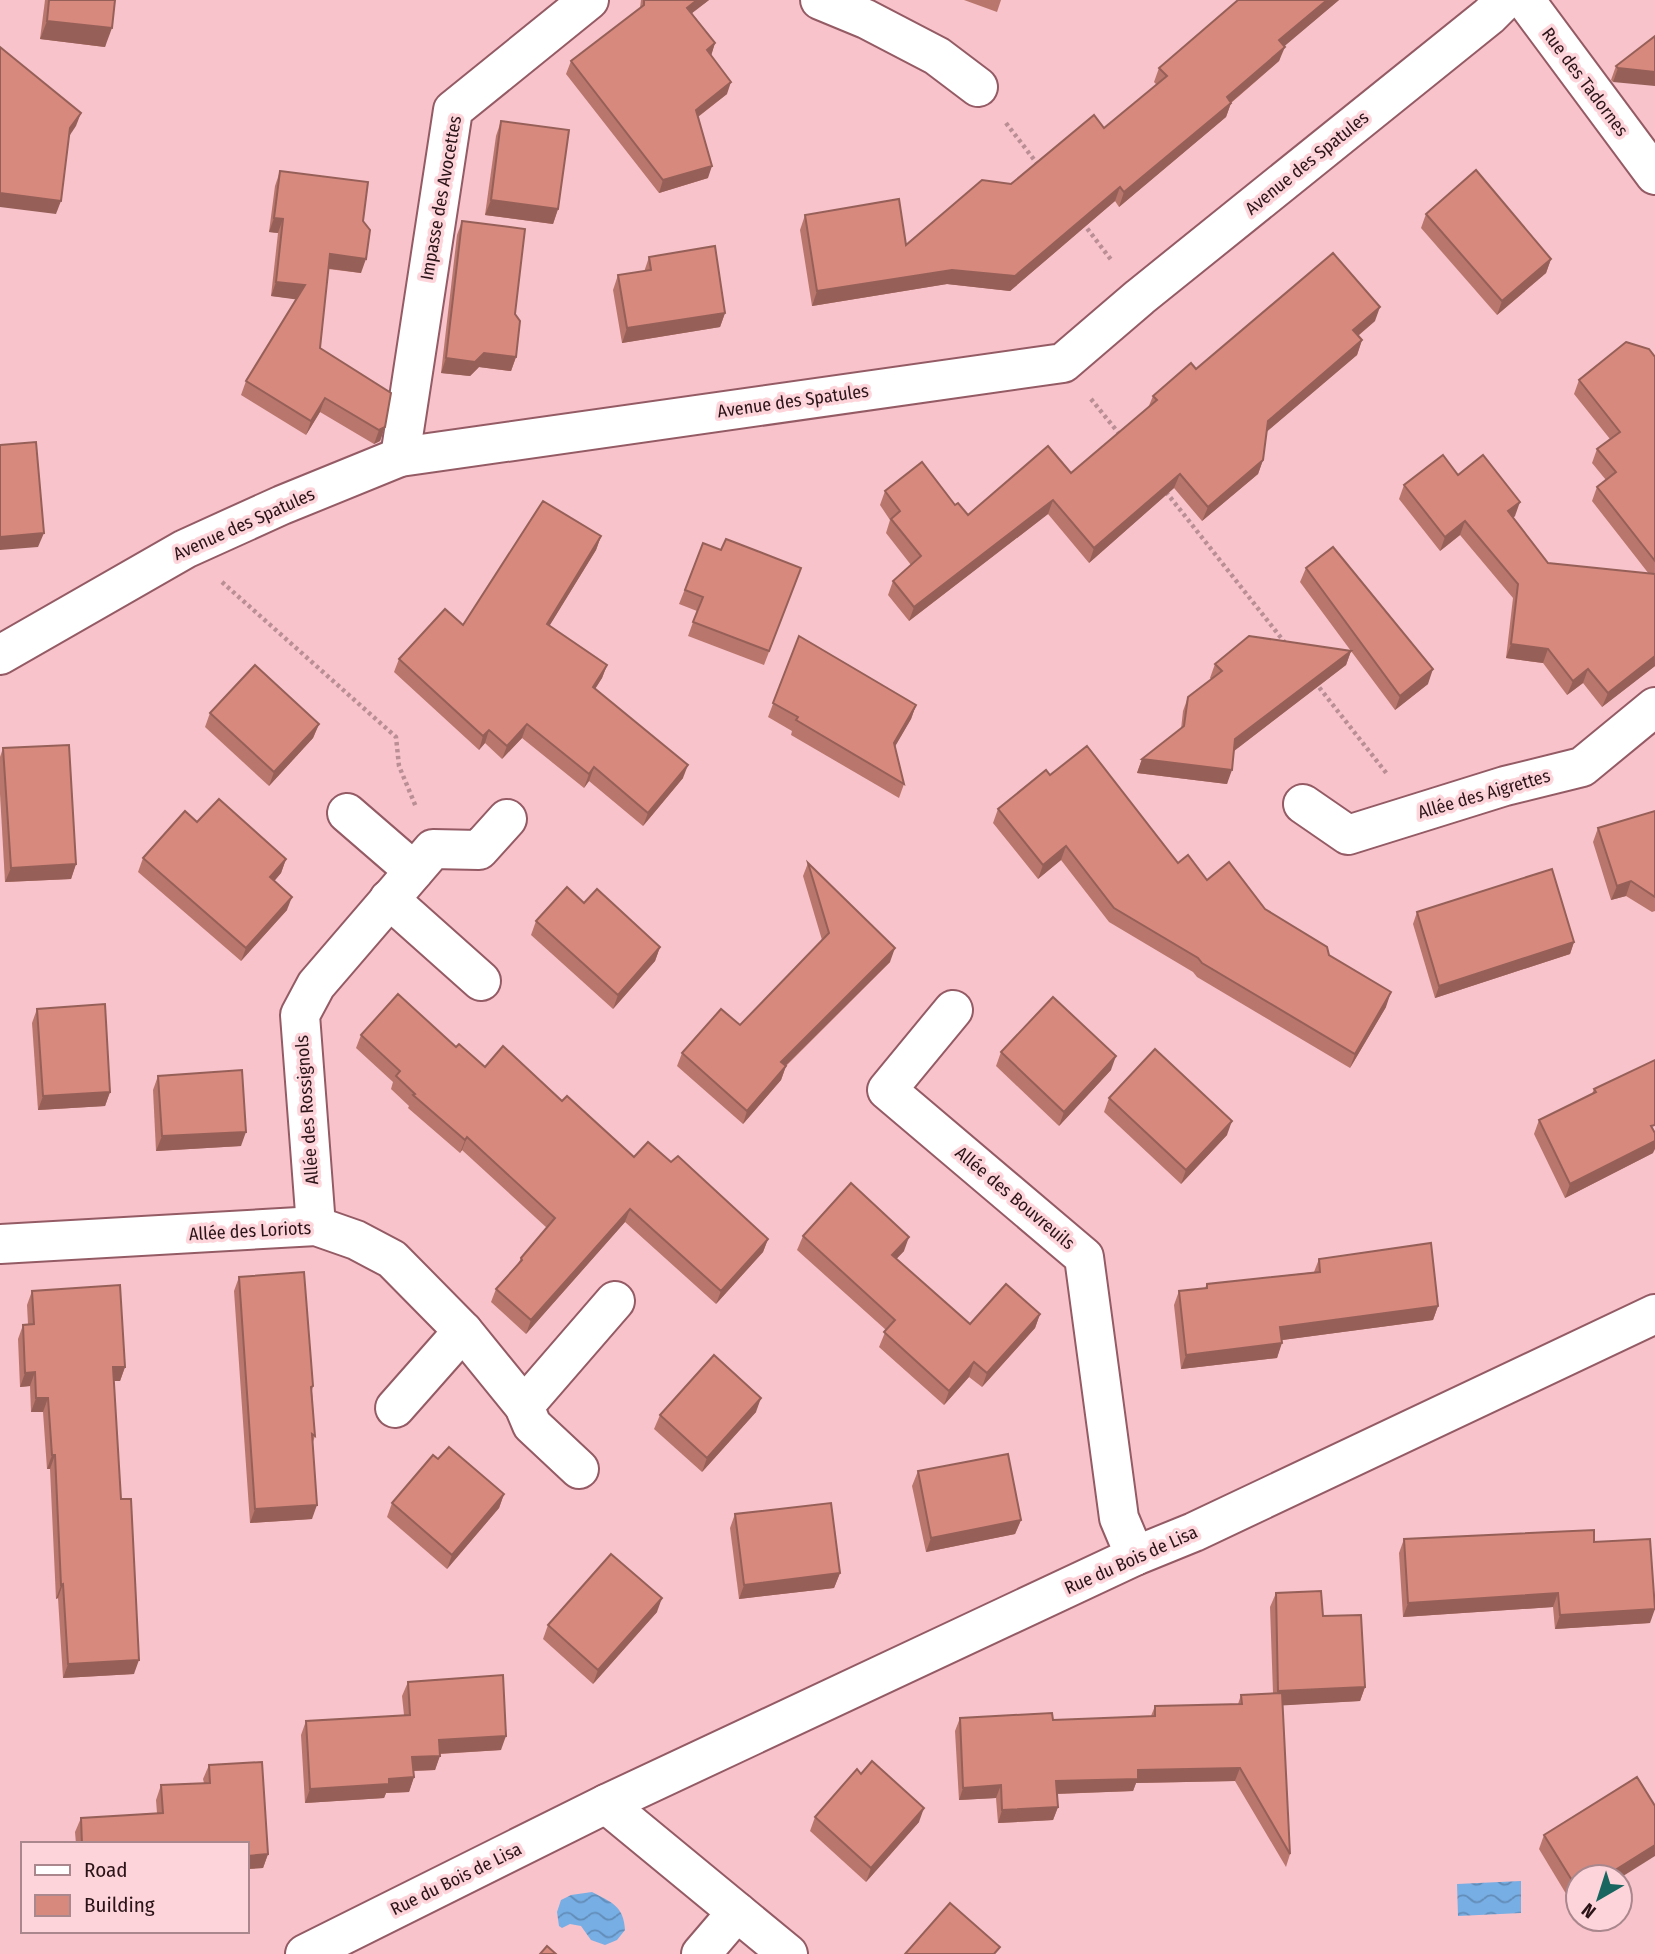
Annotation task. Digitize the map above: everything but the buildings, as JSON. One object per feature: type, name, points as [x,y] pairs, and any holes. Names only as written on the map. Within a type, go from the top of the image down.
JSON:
[{"type":"street","name":"Impasse des Avocettes","points":[[400,457],[453,110],[589,0]]},
{"type":"street","points":[[820,0],[866,19],[937,56],[978,87]]},
{"type":"street","name":"Avenue des Spatules","points":[[0,655],[185,549],[282,505],[400,457],[1063,363],[1140,297],[1489,16],[1505,0]]},
{"type":"street","name":"Rue des Tadornes","points":[[1532,11],[1655,175]]},
{"type":"street","name":"Allée des Aigrettes","points":[[1303,804],[1348,835],[1505,786],[1583,767],[1655,707]]},
{"type":"street","points":[[348,813],[424,860],[479,850],[507,819]]},
{"type":"street","name":"Allée des Rossignols","points":[[316,1226],[300,1014],[316,985],[424,860]]},
{"type":"street","points":[[389,899],[481,981]]},
{"type":"street","name":"Allée des Bouvreuils","points":[[953,1010],[887,1090],[1084,1257],[1119,1518],[1135,1556]]},
{"type":"street","name":"Allée des Loriots","points":[[0,1244],[316,1226],[356,1240],[392,1259],[463,1331],[524,1406],[532,1425],[579,1469]]},
{"type":"street","points":[[524,1406],[615,1301]]},
{"type":"street","name":"Rue du Bois de Lisa","points":[[305,1954],[606,1804],[1135,1556],[1194,1532],[1655,1314]]},
{"type":"street","points":[[395,1408],[463,1331]]},
{"type":"street","points":[[606,1804],[788,1954]]},
{"type":"street","points":[[701,1954],[737,1912]]},
{"type":"path","points":[[978,87],[1046,176]]},
{"type":"path","points":[[1080,220],[1140,297]]},
{"type":"path","points":[[1063,363],[1122,437]]},
{"type":"path","points":[[1164,490],[1291,651]]},
{"type":"path","points":[[185,549],[396,737],[398,766],[424,860]]},
{"type":"path","points":[[1308,673],[1418,813]]},
{"type":"water","points":[[1521,1881],[1521,1913],[1458,1916],[1457,1884]]},
{"type":"water","points":[[592,1892],[615,1906],[624,1922],[625,1930],[617,1940],[605,1945],[591,1940],[581,1926],[559,1926],[557,1912],[561,1900],[571,1895]]}]
